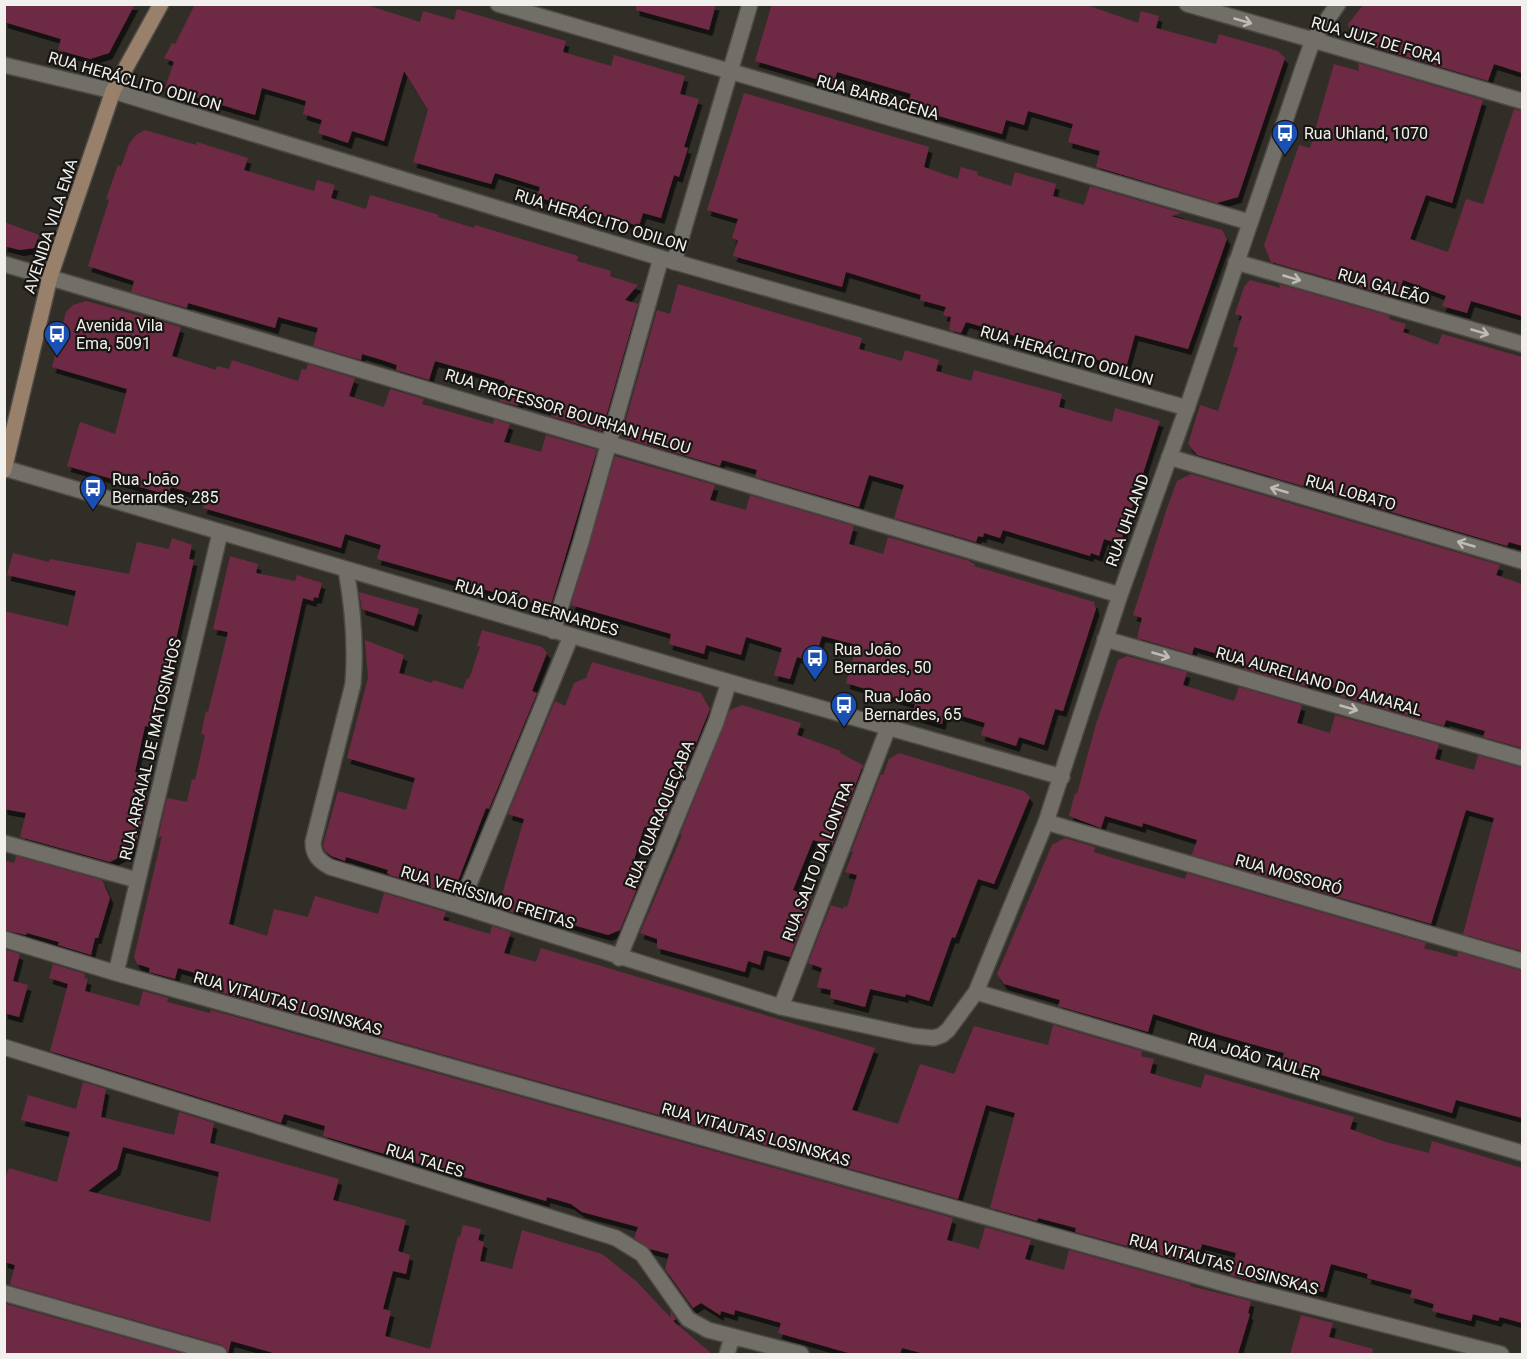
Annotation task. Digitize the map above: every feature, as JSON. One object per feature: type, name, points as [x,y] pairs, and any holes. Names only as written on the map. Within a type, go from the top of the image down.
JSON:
[{"type":"main road","name":"AVENIDA VILA EMA","points":[[5,469],[50,277],[113,91],[161,4]]},
{"type":"street","name":"RUA BARBACENA","points":[[498,4],[1249,222]]},
{"type":"street","points":[[553,631],[581,542],[608,442],[730,73],[750,4]]},
{"type":"street","name":"RUA JUIZ DE FORA","points":[[1187,4],[1522,101]]},
{"type":"street","name":"RUA UHLAND","points":[[934,1038],[948,1030],[976,992],[1046,822],[1120,594],[1187,408],[1313,40],[1338,4]]},
{"type":"street","name":"RUA HERÁCLITO ODILON","points":[[4,65],[113,91],[668,260],[1187,408]]},
{"type":"street","name":"RUA GALEÃO","points":[[1236,262],[1522,344]]},
{"type":"street","name":"RUA PROFESSOR BOURHAN HELOU","points":[[4,264],[1120,594]]},
{"type":"street","name":"RUA LOBATO","points":[[1169,457],[1522,561]]},
{"type":"street","name":"RUA JOÃO BERNARDES","points":[[5,469],[553,631],[1062,777]]},
{"type":"street","name":"RUA ARRAIAL DE MATOSINHOS","points":[[116,973],[220,533]]},
{"type":"street","name":"RUA VERÍSSIMO FREITAS","points":[[345,570],[352,602],[355,662],[353,684],[315,828],[313,850],[321,862],[330,867],[781,1007],[914,1036],[934,1038]]},
{"type":"street","points":[[460,906],[571,636]]},
{"type":"street","name":"RUA AURELIANO DO AMARAL","points":[[1105,639],[1522,758]]},
{"type":"street","name":"RUA QUARAQUEÇABA","points":[[619,958],[716,722],[729,682]]},
{"type":"street","name":"RUA SALTO DA LONTRA","points":[[781,1007],[888,728]]},
{"type":"street","name":"RUA MOSSORÓ","points":[[1046,822],[1522,961]]},
{"type":"street","points":[[4,843],[137,880]]},
{"type":"street","name":"RUA VITAUTAS LOSINSKAS","points":[[4,939],[116,973],[1228,1284],[1501,1354]]},
{"type":"street","name":"RUA JOÃO TAULER","points":[[976,992],[1522,1153]]},
{"type":"street","name":"RUA TALES","points":[[4,1047],[616,1238],[642,1254],[688,1319],[708,1330],[801,1354]]},
{"type":"street","points":[[4,1293],[219,1354]]},
{"type":"street","points":[[727,1354],[732,1337]]},
{"type":"building","points":[[4,4],[135,4],[109,53],[90,59],[58,50],[61,39],[4,22]]},
{"type":"building","points":[[195,4],[364,4],[420,22],[423,11],[454,20],[457,9],[566,41],[563,52],[611,66],[614,55],[685,76],[680,94],[699,99],[684,147],[688,148],[679,177],[674,175],[661,218],[643,213],[639,226],[537,197],[540,187],[495,173],[491,184],[413,162],[428,110],[404,71],[384,141],[352,131],[348,143],[318,133],[322,120],[303,114],[306,101],[262,88],[255,115],[165,88],[174,62],[164,58],[172,43],[175,44]]},
{"type":"building","points":[[636,4],[716,4],[709,30],[636,10]]},
{"type":"building","points":[[772,4],[1084,4],[1138,23],[1141,11],[1159,16],[1156,28],[1216,44],[1219,34],[1278,51],[1285,58],[1238,197],[1217,203],[1096,167],[1100,151],[1068,142],[1073,124],[1028,111],[1024,125],[1006,120],[1002,134],[907,107],[911,94],[837,72],[833,84],[755,61]]},
{"type":"building","points":[[1364,4],[1522,4],[1522,73],[1494,64],[1488,81],[1353,41],[1348,24]]},
{"type":"building","points":[[1358,63],[1483,100],[1452,203],[1426,195],[1410,239],[1448,252],[1466,199],[1483,204],[1514,109],[1522,111],[1522,316],[1471,301],[1467,313],[1442,306],[1446,296],[1403,280],[1397,298],[1271,262],[1264,245],[1299,145],[1310,148],[1334,64],[1359,71]]},
{"type":"building","points":[[744,93],[929,147],[924,167],[958,179],[961,167],[1011,186],[1015,172],[1056,184],[1053,196],[1084,205],[1090,186],[1182,213],[1171,216],[1222,230],[1227,239],[1188,349],[1135,335],[1126,368],[966,322],[961,333],[949,330],[951,317],[943,315],[946,307],[920,300],[921,295],[846,272],[842,287],[733,256],[738,240],[732,238],[738,219],[707,210]]},
{"type":"building","points":[[145,130],[196,145],[197,142],[248,158],[244,170],[314,191],[317,180],[335,185],[331,198],[366,209],[370,195],[439,215],[438,217],[474,228],[475,225],[578,256],[577,261],[611,271],[610,276],[638,285],[625,300],[638,304],[602,431],[551,416],[553,411],[520,401],[518,406],[499,401],[505,381],[435,361],[429,380],[396,370],[397,365],[362,354],[361,360],[313,346],[318,328],[278,317],[275,328],[188,303],[187,308],[131,292],[134,281],[88,266],[109,200],[106,199],[118,165],[121,167],[129,144],[136,135]]},
{"type":"building","points":[[4,222],[39,235],[34,248],[20,250],[4,246]]},
{"type":"building","points":[[1250,280],[1280,288],[1279,284],[1390,316],[1389,319],[1406,324],[1403,332],[1438,345],[1442,334],[1522,357],[1522,546],[1509,542],[1507,546],[1197,455],[1188,444],[1200,405],[1218,411],[1238,348],[1233,346],[1242,316],[1235,314],[1244,287]]},
{"type":"building","points":[[678,284],[862,338],[859,349],[902,361],[905,350],[939,360],[936,371],[971,381],[974,370],[1062,394],[1059,407],[1112,422],[1115,408],[1160,421],[1120,544],[1104,539],[1099,556],[1091,553],[1090,556],[1003,530],[1000,538],[984,533],[983,537],[978,536],[976,542],[894,518],[904,485],[869,475],[859,507],[755,477],[757,470],[722,460],[720,466],[621,437],[657,310],[670,314]]},
{"type":"building","points":[[86,301],[181,327],[172,356],[216,370],[217,366],[229,369],[232,360],[298,381],[302,369],[306,370],[308,364],[355,378],[349,396],[384,407],[390,389],[424,399],[422,404],[493,424],[494,419],[510,424],[504,442],[541,452],[546,435],[597,450],[550,608],[377,559],[381,545],[345,534],[341,548],[203,508],[206,497],[171,487],[168,495],[67,466],[80,422],[115,434],[127,389],[52,367],[66,312],[73,305]]},
{"type":"building","points":[[615,456],[715,485],[710,500],[746,510],[750,495],[854,526],[849,544],[883,554],[888,537],[1094,602],[1096,609],[1063,711],[1055,709],[1044,745],[1019,737],[1016,746],[981,735],[985,723],[949,712],[948,716],[944,715],[942,724],[912,715],[915,704],[846,683],[857,645],[822,636],[814,662],[797,657],[790,679],[774,675],[782,648],[746,637],[741,655],[706,645],[704,654],[669,644],[671,634],[571,605]]},
{"type":"building","points":[[1191,474],[1500,565],[1496,575],[1522,584],[1522,748],[1483,737],[1485,731],[1446,720],[1444,726],[1340,696],[1342,690],[1309,681],[1308,687],[1244,669],[1246,662],[1194,647],[1192,654],[1137,638],[1142,618],[1133,615],[1166,511],[1177,481]]},
{"type":"building","points":[[172,538],[192,545],[189,559],[194,560],[156,728],[145,726],[135,772],[145,775],[140,794],[148,795],[135,849],[110,862],[20,837],[26,813],[4,809],[4,611],[68,626],[76,591],[7,575],[13,553],[49,562],[50,559],[129,574],[137,542],[169,549]]},
{"type":"building","points":[[230,556],[258,564],[256,573],[295,581],[297,575],[322,583],[318,598],[314,597],[313,601],[303,598],[229,924],[267,936],[274,909],[308,917],[315,896],[378,914],[384,893],[446,912],[443,920],[490,934],[492,926],[511,932],[504,953],[536,962],[541,948],[875,1048],[852,1110],[898,1124],[920,1064],[954,1074],[974,1026],[1048,1045],[1053,1025],[1142,1051],[1141,1056],[1154,1059],[1150,1073],[1166,1078],[1201,1088],[1205,1074],[1354,1117],[1350,1129],[1386,1142],[1429,1153],[1432,1141],[1522,1168],[1522,1323],[1500,1317],[1498,1321],[1473,1314],[1471,1321],[1432,1311],[1434,1304],[1410,1297],[1412,1290],[1367,1278],[1368,1274],[1331,1264],[1323,1292],[1258,1276],[1257,1282],[1230,1275],[1236,1253],[1202,1244],[1196,1265],[1075,1232],[1076,1228],[1038,1218],[1037,1221],[990,1208],[1015,1113],[986,1105],[958,1199],[216,991],[219,980],[178,968],[175,979],[149,972],[150,968],[137,964],[134,957],[162,836],[158,838],[167,798],[187,802],[192,779],[195,780],[205,735],[201,734],[206,711],[208,712],[228,632],[213,629]]},
{"type":"building","points":[[359,592],[419,609],[414,626],[362,609]]},
{"type":"building","points":[[482,630],[542,647],[547,653],[532,691],[537,693],[489,809],[486,808],[453,894],[390,875],[387,873],[388,870],[346,857],[345,861],[331,856],[325,851],[323,845],[338,791],[406,810],[415,778],[347,758],[368,678],[365,640],[404,655],[399,673],[463,689],[467,678],[469,679],[480,647],[477,646]]},
{"type":"building","points":[[1127,656],[1187,672],[1183,685],[1234,701],[1239,687],[1302,705],[1297,723],[1330,733],[1335,715],[1439,744],[1435,759],[1474,770],[1478,755],[1522,768],[1522,951],[1463,934],[1494,818],[1466,810],[1431,924],[1192,855],[1197,840],[1143,823],[1142,827],[1105,816],[1101,828],[1069,816],[1096,724],[1118,660]]},
{"type":"building","points":[[592,662],[701,693],[710,709],[661,831],[644,827],[634,860],[647,864],[620,930],[608,935],[556,920],[555,923],[518,911],[517,914],[498,908],[524,819],[508,814],[555,701],[565,706],[574,683],[586,678]]},
{"type":"building","points":[[742,705],[801,723],[797,735],[841,751],[840,753],[863,765],[832,846],[813,840],[793,890],[812,899],[790,957],[764,950],[760,965],[748,961],[745,972],[657,948],[657,939],[640,933],[682,835],[680,835],[730,710]]},
{"type":"building","points":[[899,753],[1024,791],[1030,797],[994,884],[978,879],[955,938],[952,937],[929,1001],[906,994],[905,997],[870,989],[865,1007],[830,998],[831,990],[817,987],[822,968],[808,963],[831,905],[843,909],[844,906],[847,907],[857,875],[845,872],[853,852],[851,852],[881,774],[883,775],[889,759]]},
{"type":"building","points":[[1065,838],[1095,847],[1094,852],[1129,863],[1185,879],[1187,873],[1426,943],[1424,948],[1457,957],[1458,952],[1522,971],[1522,1118],[1456,1100],[1452,1113],[1281,1063],[1284,1053],[1153,1014],[1148,1032],[1058,1006],[1060,1000],[1004,984],[997,974],[1052,845]]},
{"type":"building","points":[[16,856],[102,880],[110,898],[91,955],[58,945],[59,942],[27,933],[26,935],[4,930],[4,860],[14,863]]},
{"type":"building","points":[[4,949],[20,954],[13,981],[28,985],[19,1017],[4,1013]]},
{"type":"building","points":[[53,964],[85,974],[84,978],[88,979],[85,991],[139,1006],[143,991],[168,998],[167,1002],[210,1013],[211,1010],[953,1218],[947,1240],[979,1249],[985,1227],[1031,1240],[1025,1259],[1064,1270],[1069,1250],[1190,1284],[1190,1286],[1251,1301],[1248,1313],[1250,1314],[1238,1354],[925,1354],[902,1348],[900,1354],[852,1354],[778,1333],[781,1323],[735,1310],[734,1315],[721,1311],[720,1315],[701,1303],[693,1308],[665,1269],[669,1254],[650,1249],[634,1238],[638,1227],[582,1212],[571,1204],[547,1197],[546,1201],[323,1136],[325,1126],[284,1114],[281,1123],[50,1051],[68,984],[49,978]]},
{"type":"building","points":[[83,1082],[106,1089],[101,1117],[174,1135],[179,1112],[214,1123],[210,1143],[339,1179],[333,1200],[406,1220],[398,1251],[410,1255],[406,1274],[393,1271],[383,1309],[391,1311],[385,1336],[430,1349],[458,1236],[460,1237],[463,1225],[481,1229],[478,1240],[484,1242],[480,1261],[512,1269],[522,1230],[602,1254],[636,1281],[671,1318],[670,1310],[676,1319],[673,1321],[712,1354],[277,1354],[231,1341],[228,1354],[222,1345],[10,1285],[15,1265],[4,1262],[4,1181],[9,1168],[57,1182],[70,1132],[21,1120],[28,1095],[76,1109]],"holes":[[[123,1147],[219,1172],[210,1222],[88,1191],[117,1169]]]},
{"type":"building","points":[[6,1304],[185,1354],[4,1354]]},
{"type":"building","points":[[1301,1315],[1333,1323],[1329,1337],[1373,1349],[1372,1354],[1290,1354]]},
{"type":"place","name":"Rua Uhland, 1070","points":[[1285,156]]},
{"type":"place","name":"Avenida Vila Ema, 5091","points":[[57,357]]},
{"type":"place","name":"Rua João Bernardes, 285","points":[[93,511]]},
{"type":"place","name":"Rua João Bernardes, 50","points":[[815,681]]},
{"type":"place","name":"Rua João Bernardes, 65","points":[[844,728]]}]
